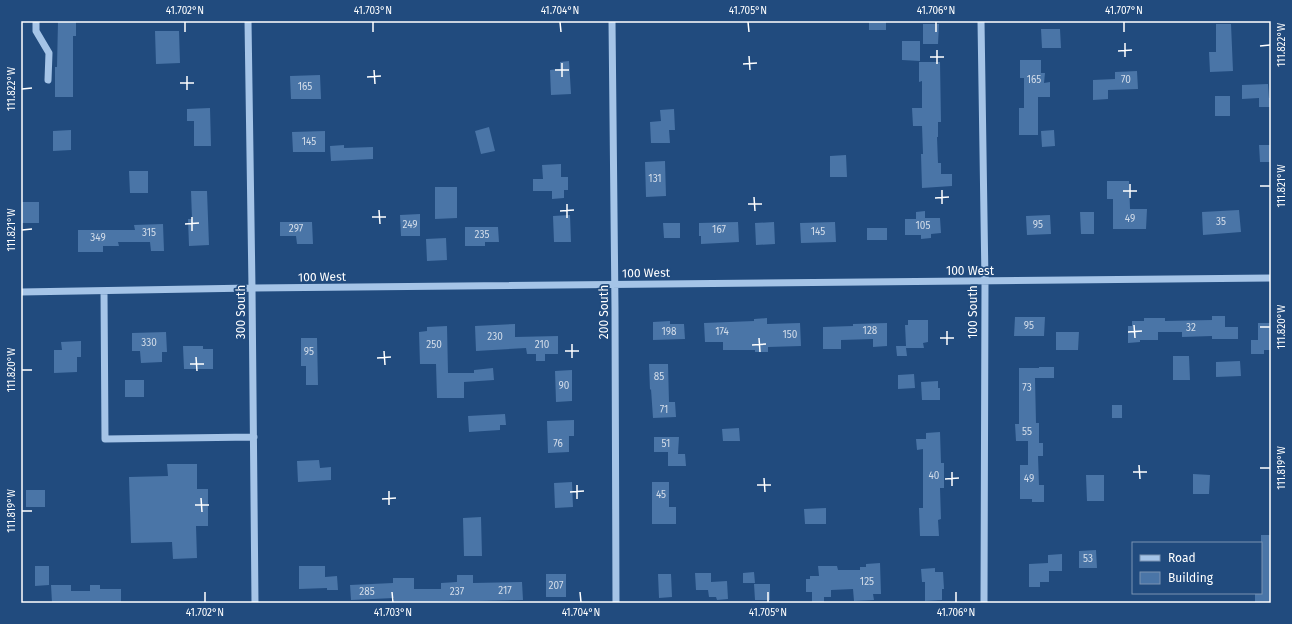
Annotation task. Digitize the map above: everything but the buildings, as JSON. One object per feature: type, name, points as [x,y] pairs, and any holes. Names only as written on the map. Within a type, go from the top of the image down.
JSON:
[{"type":"street","points":[[36,21],[36,31],[49,53],[48,80]]},
{"type":"street","name":"300 South","points":[[248,21],[255,603]]},
{"type":"street","name":"200 South","points":[[612,21],[616,603]]},
{"type":"street","name":"100 South","points":[[981,21],[984,282],[984,603]]},
{"type":"street","name":"100 West","points":[[21,292],[104,292],[252,288],[1271,278]]},
{"type":"street","points":[[104,292],[105,439],[254,437]]}]
